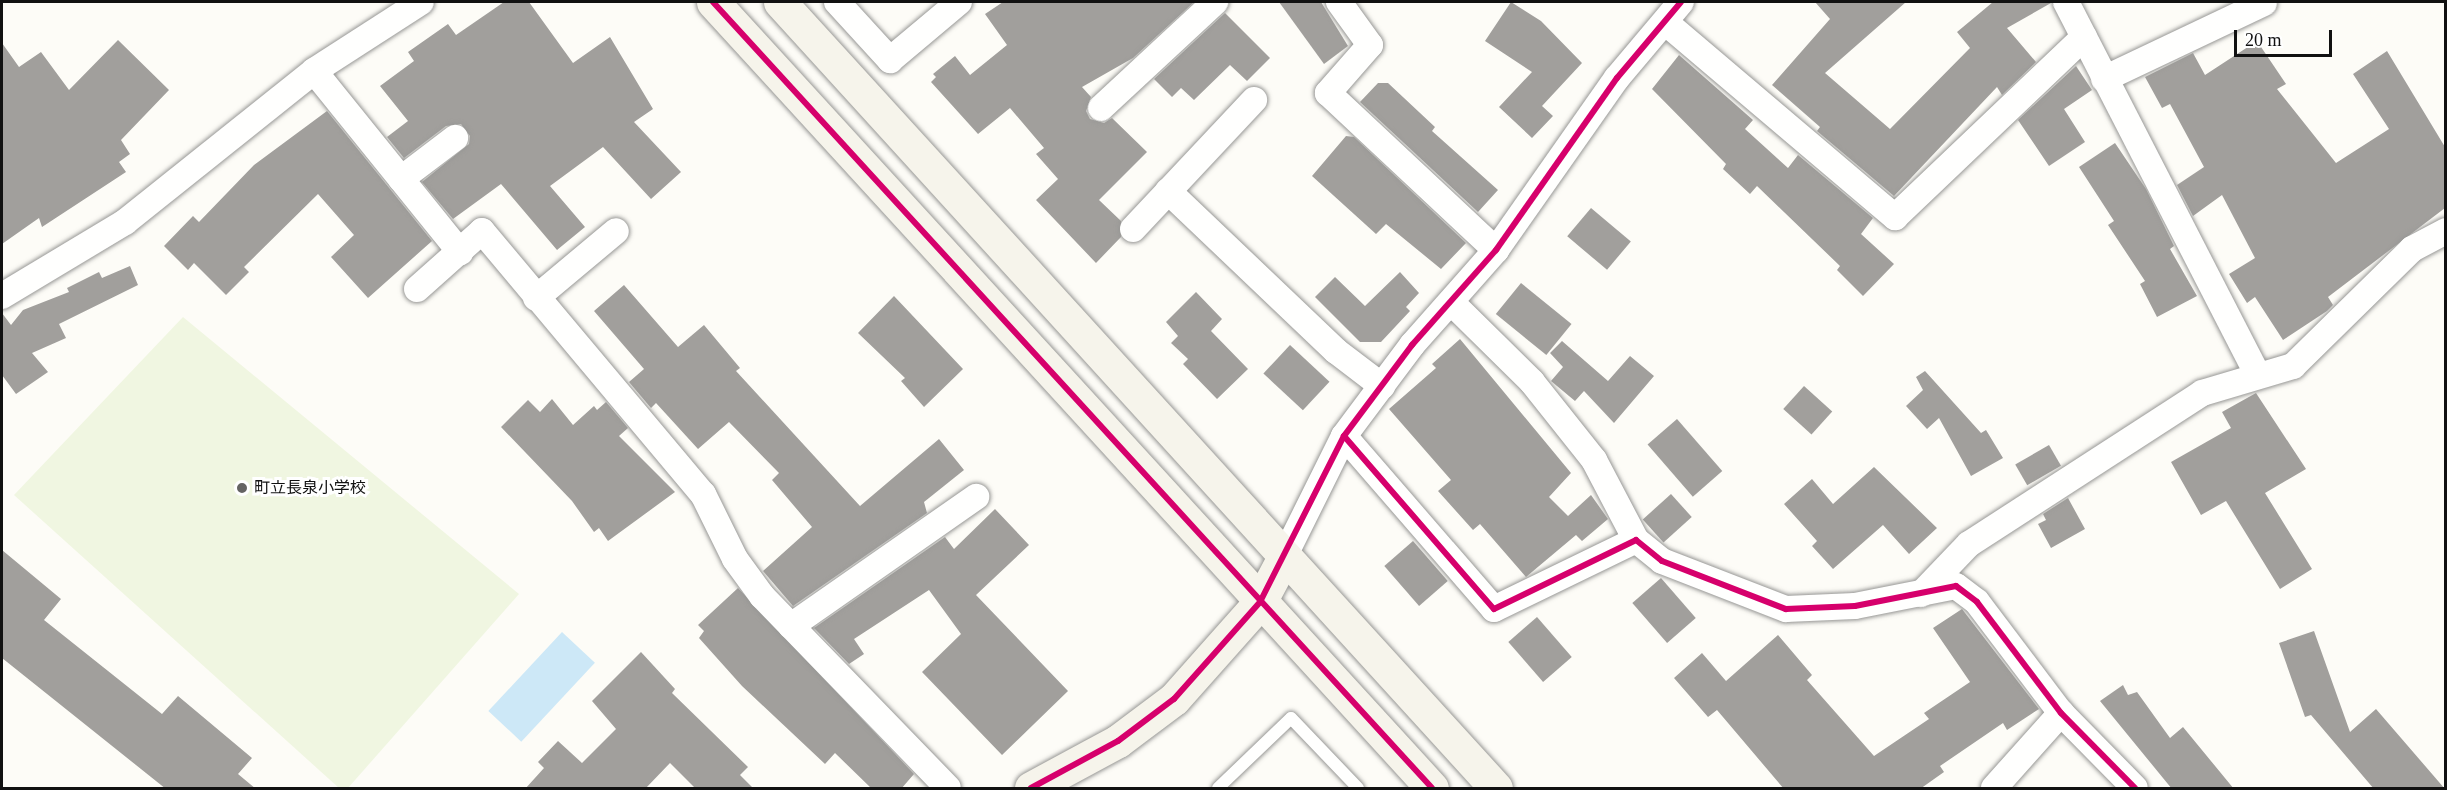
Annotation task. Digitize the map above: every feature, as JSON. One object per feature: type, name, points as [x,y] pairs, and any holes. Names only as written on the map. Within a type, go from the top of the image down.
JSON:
[{"type":"street","points":[[2,296],[125,222],[314,71],[421,2]]},
{"type":"street","points":[[713,2],[1432,789]]},
{"type":"street","points":[[780,2],[1496,789]]},
{"type":"street","points":[[837,2],[890,60],[959,2]]},
{"type":"street","points":[[1101,108],[1215,2]]},
{"type":"street","points":[[1339,2],[1370,45],[1328,93],[1496,250]]},
{"type":"street","points":[[1031,789],[1118,741],[1174,699],[1260,602],[1344,436],[1450,302],[1496,250],[1617,78],[1681,2]]},
{"type":"street","points":[[2066,2],[2258,375]]},
{"type":"street","points":[[2104,79],[2264,3]]},
{"type":"street","points":[[1665,22],[1895,217],[2084,37]]},
{"type":"street","points":[[314,71],[460,252]]},
{"type":"street","points":[[1133,229],[1254,100]]},
{"type":"street","points":[[401,179],[455,138]]},
{"type":"street","points":[[1168,191],[1336,351],[1382,386]]},
{"type":"street","points":[[417,289],[482,231],[703,494],[735,560],[790,626],[948,789]]},
{"type":"street","points":[[536,298],[616,231]]},
{"type":"street","points":[[1921,594],[1969,543],[2202,393],[2293,366],[2412,249],[2445,231]]},
{"type":"street","points":[[1450,302],[1532,382],[1594,460],[1636,540],[1662,561],[1786,609],[1855,606],[1956,586],[1977,602],[2061,713],[2135,789]]},
{"type":"street","points":[[1344,436],[1494,609],[1636,540]]},
{"type":"street","points":[[790,626],[976,497]]},
{"type":"street","points":[[1994,789],[2061,713]]},
{"type":"lane","points":[[1218,789],[1291,718],[1358,789]]},
{"type":"green space","points":[[183,317],[519,594],[348,788],[339,788],[14,495]]},
{"type":"water","points":[[562,632],[595,663],[521,742],[488,711]]},
{"type":"building","points":[[504,2],[529,2],[573,63],[610,37],[653,109],[634,122],[681,172],[651,199],[603,147],[550,186],[585,227],[557,250],[501,184],[453,219],[422,182],[469,144],[470,136],[461,124],[446,126],[404,158],[387,137],[408,121],[380,86],[414,61],[408,52],[448,24],[456,35]]},
{"type":"building","points":[[1003,2],[1194,2],[1133,58],[1082,87],[1091,97],[1086,111],[1090,119],[1104,123],[1112,118],[1147,152],[1099,200],[1121,221],[1121,237],[1096,263],[1036,200],[1058,179],[1036,154],[1044,148],[1010,108],[978,134],[931,82],[936,77],[933,74],[955,56],[970,75],[1007,45],[985,14]]},
{"type":"building","points":[[1279,2],[1321,2],[1348,46],[1324,64]]},
{"type":"building","points":[[1511,2],[1541,21],[1582,63],[1542,106],[1553,116],[1532,138],[1499,107],[1532,72],[1485,41]]},
{"type":"building","points":[[1815,2],[1906,2],[1825,73],[1890,129],[1970,48],[1957,32],[1993,2],[2051,3],[2007,28],[2036,62],[2002,95],[1997,87],[1894,196],[1817,131],[1820,127],[1772,85],[1830,19]]},
{"type":"building","points":[[1225,13],[1270,58],[1247,81],[1230,65],[1194,100],[1181,88],[1172,97],[1154,79]]},
{"type":"building","points":[[118,40],[169,90],[121,140],[130,154],[119,162],[126,172],[42,227],[39,218],[2,244],[2,43],[19,67],[41,52],[69,90]]},
{"type":"building","points":[[2257,41],[2286,84],[2277,89],[2336,163],[2389,129],[2353,74],[2387,51],[2445,147],[2445,208],[2328,297],[2333,305],[2327,311],[2283,340],[2255,297],[2247,303],[2229,274],[2255,258],[2222,195],[2193,216],[2177,185],[2204,167],[2170,104],[2162,108],[2145,77],[2193,53],[2205,75]]},
{"type":"building","points":[[1679,55],[1753,120],[1745,129],[1788,168],[1798,155],[1873,218],[1861,234],[1894,264],[1863,296],[1837,270],[1840,266],[1757,186],[1750,194],[1723,169],[1726,164],[1652,89]]},
{"type":"building","points":[[2076,66],[2092,90],[2064,109],[2085,142],[2049,166],[2018,120]]},
{"type":"building","points":[[1378,83],[1388,83],[1435,127],[1432,131],[1498,190],[1478,212],[1360,102]]},
{"type":"building","points":[[327,111],[432,241],[368,298],[331,257],[354,235],[318,194],[244,267],[249,272],[226,295],[194,263],[188,270],[164,246],[193,216],[199,222],[254,165]]},
{"type":"building","points":[[1346,136],[1354,137],[1466,243],[1441,269],[1386,224],[1376,234],[1312,176]]},
{"type":"building","points":[[2115,143],[2146,189],[2174,246],[2170,249],[2197,296],[2157,317],[2140,284],[2145,281],[2108,225],[2114,221],[2079,167]]},
{"type":"building","points":[[1591,208],[1631,241],[1607,270],[1567,236]]},
{"type":"building","points":[[130,266],[138,285],[59,324],[66,338],[32,353],[48,372],[16,394],[2,375],[2,313],[11,325],[23,310],[69,292],[67,288],[99,272],[102,278]]},
{"type":"building","points":[[1400,272],[1419,293],[1406,307],[1410,311],[1381,342],[1360,342],[1315,297],[1335,277],[1365,306]]},
{"type":"building","points":[[1521,283],[1572,324],[1546,355],[1496,314]]},
{"type":"building","points":[[624,285],[678,347],[704,325],[740,368],[736,371],[860,506],[939,439],[964,470],[924,502],[927,513],[793,606],[763,571],[812,527],[772,480],[779,473],[729,422],[698,449],[656,403],[651,408],[629,382],[644,369],[594,311]]},
{"type":"building","points":[[1196,292],[1222,319],[1211,331],[1248,369],[1217,399],[1183,364],[1188,359],[1171,343],[1178,336],[1166,322]]},
{"type":"building","points":[[894,296],[963,369],[924,407],[901,381],[905,378],[858,333]]},
{"type":"building","points":[[1460,339],[1571,473],[1549,497],[1568,516],[1591,495],[1608,519],[1582,541],[1576,535],[1526,577],[1480,524],[1473,530],[1438,491],[1451,480],[1389,409],[1436,368],[1432,364]]},
{"type":"building","points":[[1562,341],[1608,381],[1630,356],[1654,376],[1614,423],[1584,391],[1575,401],[1551,381],[1563,367],[1550,353]]},
{"type":"building","points":[[1290,345],[1329,382],[1303,410],[1263,374]]},
{"type":"building","points":[[1925,371],[1981,433],[1986,430],[2003,458],[1971,476],[1939,418],[1927,429],[1906,406],[1923,390],[1916,377]]},
{"type":"building","points":[[1804,386],[1832,411],[1811,434],[1783,409]]},
{"type":"building","points":[[2256,393],[2306,469],[2265,493],[2312,569],[2280,589],[2226,501],[2201,515],[2171,462],[2231,428],[2222,412]]},
{"type":"building","points":[[552,399],[573,425],[594,406],[597,410],[606,402],[628,428],[619,436],[675,492],[608,541],[599,528],[594,532],[572,501],[501,427],[528,400],[540,412]]},
{"type":"building","points":[[1677,419],[1722,471],[1693,497],[1648,445]]},
{"type":"building","points":[[2049,445],[2061,466],[2027,485],[2015,464]]},
{"type":"building","points":[[1874,467],[1937,528],[1909,554],[1883,525],[1833,569],[1812,546],[1817,541],[1784,504],[1812,479],[1833,504]]},
{"type":"building","points":[[1671,494],[1692,517],[1664,542],[1643,519]]},
{"type":"building","points":[[2068,498],[2085,529],[2051,548],[2038,524],[2046,520],[2043,514]]},
{"type":"building","points":[[995,509],[1029,545],[976,595],[1068,691],[1002,755],[922,672],[961,634],[929,590],[854,639],[864,654],[849,664],[814,628],[945,537],[954,549]]},
{"type":"building","points":[[1413,541],[1448,581],[1419,606],[1384,566]]},
{"type":"building","points":[[2,550],[61,599],[44,620],[162,714],[178,696],[252,758],[238,774],[256,789],[166,789],[2,658]]},
{"type":"building","points":[[1661,578],[1696,618],[1667,643],[1632,603]]},
{"type":"building","points":[[738,588],[914,774],[901,789],[872,789],[835,753],[825,764],[742,686],[699,638],[704,631],[698,625]]},
{"type":"building","points":[[1962,609],[2039,709],[2007,730],[2003,723],[1940,766],[1944,772],[1920,789],[1784,789],[1717,710],[1708,717],[1674,678],[1702,653],[1726,681],[1778,635],[1812,675],[1807,680],[1874,756],[1929,719],[1924,713],[1970,682],[1933,628]]},
{"type":"building","points":[[1537,617],[1572,657],[1543,682],[1508,642]]},
{"type":"building","points":[[2314,631],[2350,732],[2376,709],[2445,789],[2374,789],[2311,715],[2305,717],[2279,643]]},
{"type":"building","points":[[641,652],[675,689],[672,693],[748,767],[740,775],[754,789],[696,789],[670,763],[645,789],[525,789],[544,768],[538,762],[558,741],[582,763],[616,729],[592,701]]},
{"type":"building","points":[[2123,685],[2128,695],[2137,692],[2170,738],[2183,727],[2234,789],[2172,789],[2100,701]]},
{"type":"cycle path","points":[[713,2],[1432,788]]},
{"type":"cycle path","points":[[1031,788],[1118,741],[1174,699],[1260,602],[1344,436],[1412,345],[1496,250],[1617,78],[1681,2]]},
{"type":"cycle path","points":[[1344,436],[1494,609],[1636,540],[1662,561],[1786,609],[1855,606],[1956,586],[1977,602],[2061,713],[2135,788]]},
{"type":"place","name":"町立長泉小学校","points":[[242,488]]}]
